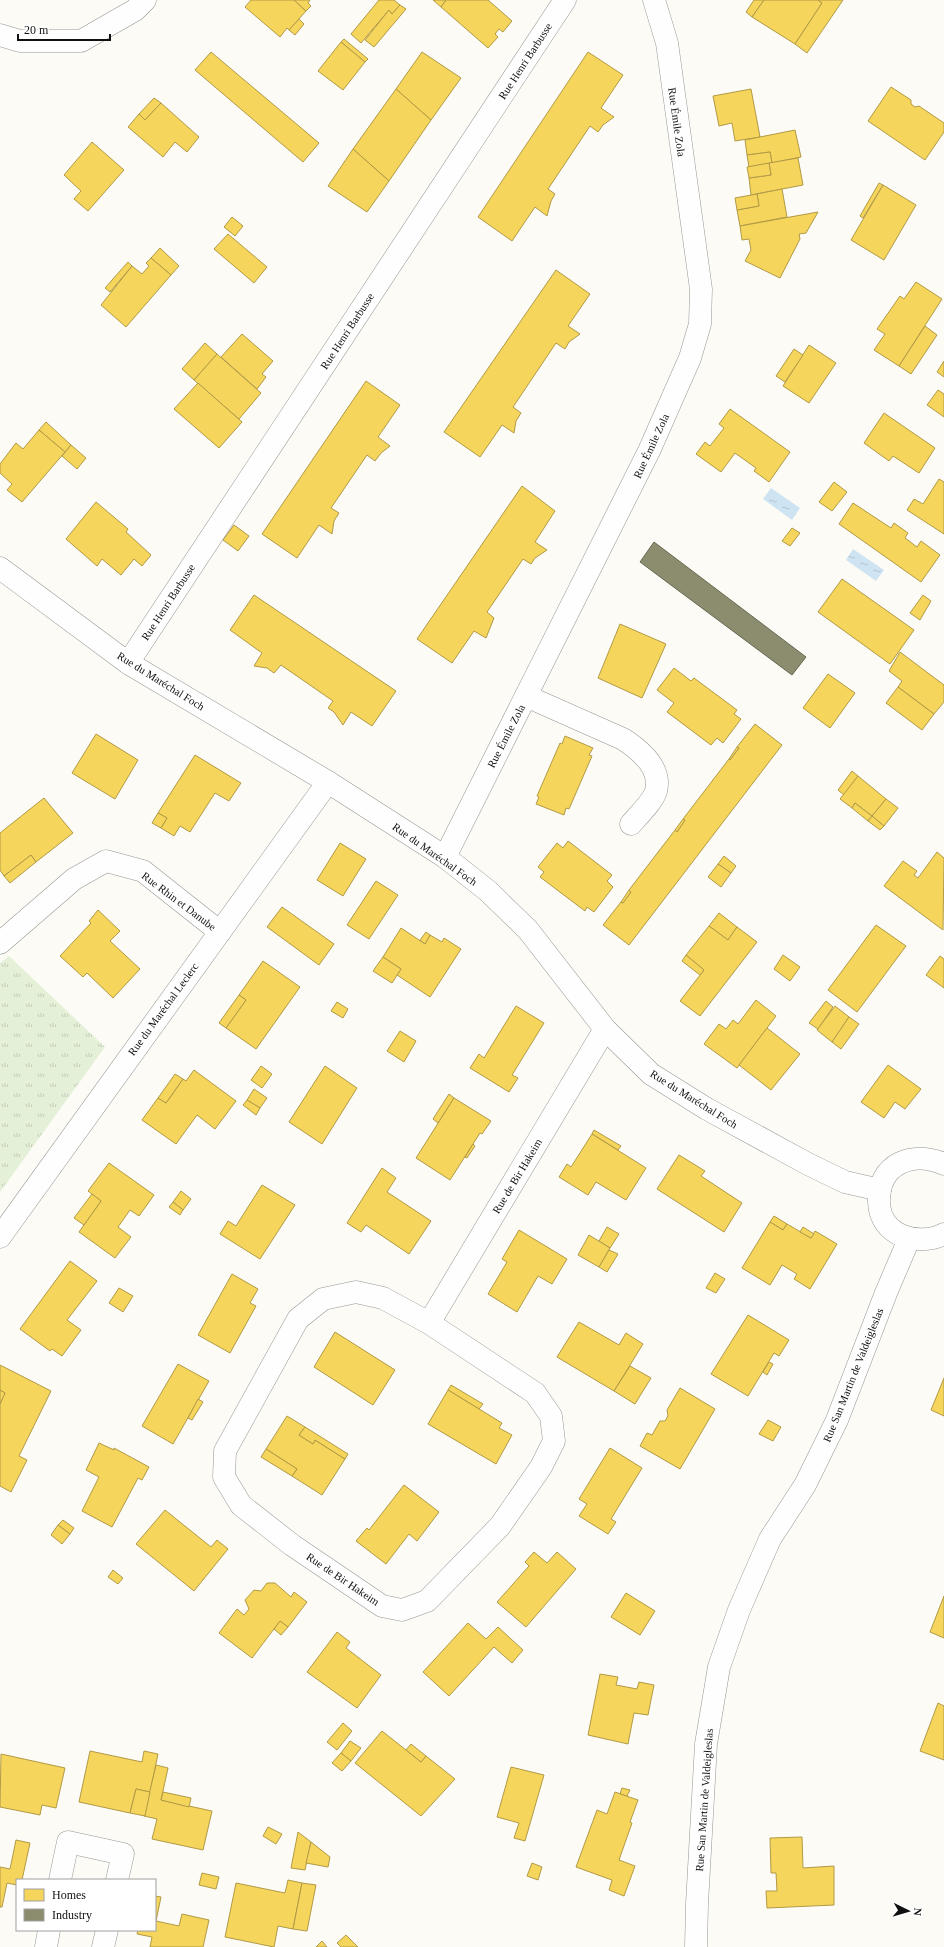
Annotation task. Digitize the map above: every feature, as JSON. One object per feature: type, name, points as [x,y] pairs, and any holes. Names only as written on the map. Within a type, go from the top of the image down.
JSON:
[{"type":"street","points":[[0,35],[20,41],[81,42],[135,10],[145,0]]},
{"type":"street","name":"Rue Henri Barbusse","points":[[128,663],[565,0]]},
{"type":"street","name":"Rue Émile Zola","points":[[445,858],[649,451],[688,362],[700,324],[701,289],[667,43],[654,0]]},
{"type":"street","name":"Rue du Maréchal Foch","points":[[0,568],[128,663],[328,782],[445,858],[488,891],[528,930],[606,1029],[651,1074],[707,1109],[845,1182],[880,1190]]},
{"type":"street","points":[[526,696],[623,739],[636,748],[650,762],[656,776],[656,792],[631,824]]},
{"type":"street","name":"Rue du Maréchal Leclerc","points":[[0,1237],[138,1043],[328,782]]},
{"type":"street","name":"Rue Rhin et Danube","points":[[0,943],[74,879],[106,861],[143,871],[220,932]]},
{"type":"street","name":"Rue de Bir Hakeim","points":[[429,1323],[606,1029]]},
{"type":"street","points":[[944,1164],[932,1158],[919,1157],[905,1160],[894,1167],[885,1178],[880,1190],[879,1203],[882,1215],[894,1230],[910,1239],[922,1240],[935,1238],[944,1234]]},
{"type":"street","name":"Rue San Martin de Valdeigleslas","points":[[696,1947],[706,1744],[719,1668],[739,1610],[770,1539],[805,1485],[837,1420],[886,1293],[910,1239]]},
{"type":"street","name":"Rue de Bir Hakeim","points":[[356,1292],[382,1298],[429,1323],[535,1394],[551,1416],[554,1441],[541,1467],[500,1526],[427,1601],[402,1610],[382,1606],[292,1544],[241,1505],[224,1477],[225,1451],[298,1318],[322,1299],[356,1292]]},
{"type":"street","points":[[60,1879],[68,1842],[123,1854],[117,1879]]},
{"type":"street","points":[[46,1947],[50,1931]]},
{"type":"street","points":[[103,1947],[107,1931]]},
{"type":"green space","points":[[9,956],[105,1047],[0,1192],[0,963]]},
{"type":"water","points":[[771,488],[800,508],[792,520],[763,499]]},
{"type":"water","points":[[853,549],[884,570],[876,581],[846,560]]},
{"type":"building: Homes","points":[[251,0],[294,0],[306,11],[289,30],[287,28],[280,37],[245,7]]},
{"type":"building: Homes","points":[[294,0],[310,0],[308,3],[311,6],[306,11]]},
{"type":"building: Homes","points":[[379,0],[394,0],[400,5],[392,14],[389,10],[361,43],[351,34]]},
{"type":"building: Homes","points":[[433,0],[446,0],[441,7]]},
{"type":"building: Homes","points":[[446,0],[488,0],[512,21],[503,32],[499,29],[495,34],[498,37],[488,48],[441,7]]},
{"type":"building: Homes","points":[[754,0],[764,0],[752,17],[746,12]]},
{"type":"building: Homes","points":[[764,0],[818,0],[822,3],[795,44],[752,17]]},
{"type":"building: Homes","points":[[818,0],[843,0],[807,53],[795,44],[822,3]]},
{"type":"building: Homes","points":[[400,5],[406,9],[374,47],[365,40],[389,10],[392,14]]},
{"type":"building: Homes","points":[[299,19],[304,24],[295,35],[289,30]]},
{"type":"building: Homes","points":[[344,39],[368,59],[365,62],[341,42]]},
{"type":"building: Homes","points":[[341,42],[365,62],[343,90],[318,71]]},
{"type":"building: Homes","points":[[211,52],[319,143],[303,162],[195,70]]},
{"type":"building: Homes","points":[[422,52],[461,78],[431,120],[396,89]]},
{"type":"building: Homes","points":[[588,52],[623,75],[601,108],[614,117],[603,125],[598,132],[590,126],[548,189],[555,194],[551,201],[547,216],[535,207],[512,241],[478,217]]},
{"type":"building: Homes","points":[[891,87],[911,100],[911,104],[915,107],[919,106],[944,123],[944,132],[925,160],[868,121]]},
{"type":"building: Homes","points":[[396,89],[431,120],[389,181],[353,149]]},
{"type":"building: Homes","points":[[751,89],[760,137],[735,141],[732,123],[719,126],[713,96]]},
{"type":"building: Homes","points":[[154,98],[161,103],[145,120],[139,114]]},
{"type":"building: Homes","points":[[161,103],[199,137],[187,152],[175,142],[163,157],[128,127],[139,114],[145,120]]},
{"type":"building: Homes","points":[[795,130],[801,157],[772,163],[770,152],[747,155],[745,140]]},
{"type":"building: Homes","points":[[92,142],[124,170],[88,211],[74,199],[81,191],[64,175]]},
{"type":"building: Homes","points":[[353,149],[389,181],[367,212],[328,186]]},
{"type":"building: Homes","points":[[770,152],[772,163],[749,167],[747,155]]},
{"type":"building: Homes","points":[[798,158],[803,185],[751,195],[749,178],[771,175],[769,163]]},
{"type":"building: Homes","points":[[769,163],[771,175],[749,178],[747,167]]},
{"type":"building: Homes","points":[[879,183],[883,185],[863,218],[860,216]]},
{"type":"building: Homes","points":[[883,185],[916,205],[884,260],[851,240]]},
{"type":"building: Homes","points":[[782,189],[787,217],[740,226],[737,210],[759,206],[757,194]]},
{"type":"building: Homes","points":[[757,194],[759,206],[737,210],[735,198]]},
{"type":"building: Homes","points":[[818,212],[806,233],[799,234],[800,239],[780,278],[745,261],[751,250],[749,239],[742,240],[740,226]]},
{"type":"building: Homes","points":[[232,217],[243,226],[235,236],[224,227]]},
{"type":"building: Homes","points":[[228,234],[267,267],[254,283],[214,249]]},
{"type":"building: Homes","points":[[160,248],[179,266],[171,275],[151,258]]},
{"type":"building: Homes","points":[[151,258],[171,275],[126,327],[101,305],[132,266],[142,274],[149,266],[146,263]]},
{"type":"building: Homes","points":[[128,262],[132,266],[110,292],[105,288]]},
{"type":"building: Homes","points":[[556,270],[590,294],[568,326],[580,334],[569,342],[565,349],[556,343],[513,407],[521,413],[516,421],[514,433],[502,425],[480,457],[444,432]]},
{"type":"building: Homes","points":[[916,282],[942,299],[899,366],[874,350],[885,334],[877,329],[900,296],[904,299]]},
{"type":"building: Homes","points":[[925,326],[937,335],[911,374],[899,366]]},
{"type":"building: Homes","points":[[242,334],[273,361],[262,374],[266,377],[257,389],[221,357]]},
{"type":"building: Homes","points":[[205,343],[217,354],[194,380],[182,369]]},
{"type":"building: Homes","points":[[809,345],[836,363],[809,403],[783,386]]},
{"type":"building: Homes","points":[[794,349],[803,355],[785,382],[776,376]]},
{"type":"building: Homes","points":[[217,354],[261,393],[239,419],[194,380]]},
{"type":"building: Homes","points":[[944,361],[944,377],[937,372]]},
{"type":"building: Homes","points":[[366,381],[400,405],[378,437],[390,446],[381,453],[375,461],[367,455],[331,508],[339,513],[334,521],[332,534],[319,525],[297,558],[262,534]]},
{"type":"building: Homes","points":[[198,383],[242,422],[219,448],[174,409]]},
{"type":"building: Homes","points":[[938,390],[944,394],[944,417],[927,405]]},
{"type":"building: Homes","points":[[730,409],[790,452],[769,482],[754,471],[756,468],[735,453],[721,472],[696,454],[705,442],[710,446],[724,428],[719,424]]},
{"type":"building: Homes","points":[[884,413],[935,448],[919,473],[893,456],[889,461],[864,443]]},
{"type":"building: Homes","points":[[46,422],[71,445],[65,452],[39,430]]},
{"type":"building: Homes","points":[[39,430],[65,452],[22,502],[7,490],[12,484],[0,473],[0,464],[16,443],[23,449]]},
{"type":"building: Homes","points":[[71,445],[86,458],[77,469],[62,456]]},
{"type":"building: Homes","points":[[939,479],[944,482],[944,534],[907,510],[914,499],[923,504]]},
{"type":"building: Homes","points":[[834,482],[847,492],[832,511],[819,502]]},
{"type":"building: Homes","points":[[522,486],[555,511],[535,542],[547,550],[535,558],[531,564],[523,559],[487,612],[494,618],[486,638],[474,631],[452,663],[417,639]]},
{"type":"building: Homes","points":[[96,502],[128,529],[126,532],[151,555],[142,566],[134,559],[121,575],[102,559],[97,566],[66,539]]},
{"type":"building: Homes","points":[[853,503],[891,528],[894,523],[908,533],[905,538],[917,547],[921,541],[940,555],[921,582],[839,524]]},
{"type":"building: Homes","points":[[234,525],[249,536],[238,551],[223,540]]},
{"type":"building: Homes","points":[[792,528],[800,533],[790,546],[782,541]]},
{"type":"building: Homes","points":[[842,579],[914,630],[890,664],[818,612]]},
{"type":"building: Homes","points":[[254,595],[396,691],[372,726],[351,712],[343,725],[334,712],[328,708],[333,701],[281,665],[274,673],[267,668],[254,666],[262,653],[230,630]]},
{"type":"building: Homes","points":[[923,595],[931,601],[920,620],[910,613]]},
{"type":"building: Homes","points":[[620,624],[666,644],[642,698],[598,678]]},
{"type":"building: Homes","points":[[900,652],[944,685],[944,702],[934,714],[898,687],[902,681],[889,671]]},
{"type":"building: Homes","points":[[674,668],[691,681],[694,678],[737,710],[734,714],[741,719],[723,743],[717,738],[711,745],[667,712],[674,703],[657,690]]},
{"type":"building: Homes","points":[[828,674],[855,693],[830,728],[803,708]]},
{"type":"building: Homes","points":[[898,687],[934,714],[922,730],[886,703]]},
{"type":"building: Homes","points":[[755,724],[782,745],[629,945],[603,925],[621,902],[623,903],[631,892],[629,890],[675,830],[677,832],[685,820],[683,819],[729,759],[730,760],[739,748],[737,747]]},
{"type":"building: Homes","points":[[96,734],[138,760],[115,799],[72,773]]},
{"type":"building: Homes","points":[[565,736],[593,748],[589,755],[592,756],[569,809],[566,808],[564,815],[536,804],[539,797],[537,796],[560,743],[562,744]]},
{"type":"building: Homes","points":[[737,747],[739,748],[730,760],[729,759]]},
{"type":"building: Homes","points":[[195,755],[241,783],[229,801],[215,793],[190,832],[180,826],[174,836],[161,828],[167,818],[158,813]]},
{"type":"building: Homes","points":[[852,771],[858,776],[844,795],[838,790]]},
{"type":"building: Homes","points":[[858,776],[886,799],[872,816],[855,803],[852,808],[840,799]]},
{"type":"building: Homes","points":[[44,798],[73,833],[36,862],[31,855],[4,876],[0,870],[0,833]]},
{"type":"building: Homes","points":[[886,799],[898,808],[884,826],[872,816]]},
{"type":"building: Homes","points":[[855,803],[872,816],[868,821],[852,808]]},
{"type":"building: Homes","points":[[158,813],[167,818],[161,828],[152,823]]},
{"type":"building: Homes","points":[[872,816],[884,826],[880,830],[868,821]]},
{"type":"building: Homes","points":[[683,819],[685,820],[677,832],[675,830]]},
{"type":"building: Homes","points":[[568,841],[612,875],[607,881],[613,887],[594,912],[587,907],[585,911],[540,877],[544,872],[538,867],[557,843],[563,848]]},
{"type":"building: Homes","points":[[340,843],[366,859],[343,896],[317,880]]},
{"type":"building: Homes","points":[[937,852],[944,858],[943,930],[884,886],[903,861],[917,871],[914,875],[918,878]]},
{"type":"building: Homes","points":[[31,855],[36,862],[10,883],[4,876]]},
{"type":"building: Homes","points":[[724,856],[736,866],[731,873],[718,864]]},
{"type":"building: Homes","points":[[718,864],[731,873],[721,887],[708,877]]},
{"type":"building: Homes","points":[[376,881],[398,895],[369,939],[347,925]]},
{"type":"building: Homes","points":[[629,890],[631,892],[623,903],[621,902]]},
{"type":"building: Homes","points":[[282,907],[334,944],[319,965],[267,927]]},
{"type":"building: Homes","points":[[98,910],[120,931],[110,941],[140,969],[113,998],[87,973],[83,977],[60,956],[91,923],[89,921]]},
{"type":"building: Homes","points":[[719,913],[737,927],[728,940],[709,926]]},
{"type":"building: Homes","points":[[876,925],[906,946],[857,1012],[828,990]]},
{"type":"building: Homes","points":[[709,926],[728,940],[737,927],[757,942],[700,1016],[680,1001],[704,970],[686,955]]},
{"type":"building: Homes","points":[[401,928],[425,944],[430,935],[442,942],[444,938],[461,949],[430,997],[397,975],[401,969],[383,957]]},
{"type":"building: Homes","points":[[426,932],[430,935],[425,944],[420,940]]},
{"type":"building: Homes","points":[[686,955],[704,970],[700,975],[682,961]]},
{"type":"building: Homes","points":[[783,955],[800,967],[790,981],[774,969]]},
{"type":"building: Homes","points":[[940,956],[944,959],[944,988],[926,975]]},
{"type":"building: Homes","points":[[383,957],[401,969],[392,983],[373,971]]},
{"type":"building: Homes","points":[[263,961],[300,987],[256,1049],[226,1028],[246,1000],[239,995]]},
{"type":"building: Homes","points":[[239,995],[246,1000],[226,1028],[219,1023]]},
{"type":"building: Homes","points":[[756,1000],[776,1016],[737,1068],[704,1044],[719,1024],[726,1029],[733,1020],[738,1024]]},
{"type":"building: Homes","points":[[826,1001],[833,1007],[818,1029],[809,1023]]},
{"type":"building: Homes","points":[[337,1002],[348,1009],[343,1018],[331,1011]]},
{"type":"building: Homes","points":[[516,1006],[544,1023],[512,1075],[518,1078],[509,1092],[470,1068],[479,1054],[484,1058]]},
{"type":"building: Homes","points":[[835,1006],[849,1017],[832,1042],[817,1030]]},
{"type":"building: Homes","points":[[849,1017],[859,1024],[841,1049],[832,1042]]},
{"type":"building: Homes","points":[[767,1028],[800,1054],[771,1090],[739,1065]]},
{"type":"building: Homes","points":[[400,1031],[416,1041],[404,1062],[387,1051]]},
{"type":"building: Homes","points":[[888,1065],[921,1089],[905,1109],[895,1102],[884,1118],[861,1102]]},
{"type":"building: Homes","points":[[261,1066],[272,1074],[262,1088],[251,1080]]},
{"type":"building: Homes","points":[[325,1066],[357,1088],[322,1144],[289,1122]]},
{"type":"building: Homes","points":[[194,1070],[236,1101],[215,1129],[197,1115],[176,1144],[142,1120],[158,1098],[166,1103],[183,1079],[186,1081]]},
{"type":"building: Homes","points":[[175,1074],[183,1079],[166,1103],[158,1098]]},
{"type":"building: Homes","points":[[254,1089],[267,1098],[260,1108],[247,1100]]},
{"type":"building: Homes","points":[[449,1094],[454,1098],[438,1123],[433,1119]]},
{"type":"building: Homes","points":[[454,1098],[491,1121],[482,1134],[480,1133],[450,1180],[416,1158]]},
{"type":"building: Homes","points":[[247,1100],[260,1108],[256,1115],[243,1105]]},
{"type":"building: Homes","points":[[594,1130],[621,1146],[618,1150],[592,1134]]},
{"type":"building: Homes","points":[[592,1134],[646,1168],[626,1200],[596,1182],[588,1195],[559,1177],[567,1164],[571,1167]]},
{"type":"building: Homes","points":[[473,1144],[475,1146],[467,1158],[465,1157]]},
{"type":"building: Homes","points":[[679,1155],[705,1171],[701,1176],[742,1203],[724,1232],[657,1189]]},
{"type":"building: Homes","points":[[109,1163],[154,1195],[139,1216],[130,1210],[118,1227],[131,1237],[115,1258],[79,1232],[101,1201],[88,1191]]},
{"type":"building: Homes","points":[[382,1168],[396,1178],[387,1192],[431,1221],[409,1254],[366,1225],[361,1232],[347,1223]]},
{"type":"building: Homes","points":[[262,1185],[295,1205],[260,1259],[220,1234],[228,1221],[236,1226]]},
{"type":"building: Homes","points":[[181,1191],[191,1199],[183,1210],[173,1202]]},
{"type":"building: Homes","points":[[92,1194],[101,1201],[84,1225],[74,1218]]},
{"type":"building: Homes","points":[[173,1202],[183,1210],[180,1215],[169,1207]]},
{"type":"building: Homes","points":[[774,1216],[787,1224],[783,1230],[770,1222]]},
{"type":"building: Homes","points":[[770,1222],[783,1230],[787,1224],[811,1238],[815,1231],[837,1244],[810,1289],[794,1279],[797,1274],[782,1265],[770,1285],[742,1268]]},
{"type":"building: Homes","points":[[607,1227],[619,1234],[610,1248],[599,1241]]},
{"type":"building: Homes","points":[[803,1227],[814,1234],[811,1238],[800,1232]]},
{"type":"building: Homes","points":[[519,1230],[567,1259],[552,1284],[538,1276],[517,1312],[488,1294],[507,1262],[502,1259]]},
{"type":"building: Homes","points":[[589,1235],[610,1248],[599,1267],[578,1255]]},
{"type":"building: Homes","points":[[609,1250],[618,1254],[607,1272],[599,1267]]},
{"type":"building: Homes","points":[[70,1261],[97,1281],[67,1320],[81,1330],[62,1356],[52,1349],[50,1351],[20,1329]]},
{"type":"building: Homes","points":[[715,1273],[725,1279],[716,1293],[706,1288]]},
{"type":"building: Homes","points":[[232,1274],[258,1289],[250,1303],[256,1306],[230,1353],[198,1335]]},
{"type":"building: Homes","points":[[119,1288],[133,1296],[123,1312],[109,1303]]},
{"type":"building: Homes","points":[[748,1315],[789,1340],[779,1356],[774,1353],[748,1396],[711,1374]]},
{"type":"building: Homes","points":[[579,1322],[619,1345],[626,1333],[643,1344],[614,1391],[557,1357]]},
{"type":"building: Homes","points":[[335,1332],[395,1370],[373,1405],[314,1367]]},
{"type":"building: Homes","points":[[769,1362],[773,1364],[767,1375],[763,1372]]},
{"type":"building: Homes","points":[[178,1364],[209,1381],[173,1444],[142,1426]]},
{"type":"building: Homes","points":[[0,1365],[51,1391],[19,1456],[27,1460],[11,1492],[0,1486],[0,1404],[5,1393],[0,1390]]},
{"type":"building: Homes","points":[[630,1366],[651,1378],[635,1404],[614,1391]]},
{"type":"building: Homes","points":[[944,1378],[944,1416],[931,1410]]},
{"type":"building: Homes","points":[[451,1385],[483,1404],[479,1409],[448,1390]]},
{"type":"building: Homes","points":[[680,1388],[715,1409],[680,1469],[640,1446],[647,1433],[652,1435],[660,1421],[665,1421],[668,1416],[667,1410]]},
{"type":"building: Homes","points":[[0,1390],[5,1393],[0,1404]]},
{"type":"building: Homes","points":[[448,1390],[502,1423],[499,1428],[512,1435],[496,1464],[428,1424]]},
{"type":"building: Homes","points":[[198,1399],[203,1402],[192,1420],[188,1418]]},
{"type":"building: Homes","points":[[287,1416],[305,1427],[299,1435],[313,1444],[315,1440],[345,1459],[322,1495],[292,1476],[297,1469],[266,1449]]},
{"type":"building: Homes","points":[[768,1420],[781,1427],[773,1441],[759,1434]]},
{"type":"building: Homes","points":[[305,1427],[348,1454],[345,1459],[315,1440],[313,1444],[299,1435]]},
{"type":"building: Homes","points":[[99,1443],[114,1450],[114,1448],[149,1467],[142,1480],[138,1478],[112,1527],[82,1511],[99,1477],[86,1470]]},
{"type":"building: Homes","points":[[610,1448],[642,1468],[611,1519],[616,1522],[608,1534],[579,1516],[587,1504],[579,1499]]},
{"type":"building: Homes","points":[[266,1449],[297,1469],[292,1476],[261,1457]]},
{"type":"building: Homes","points":[[404,1485],[439,1512],[417,1541],[409,1534],[386,1564],[356,1541],[367,1528],[369,1530]]},
{"type":"building: Homes","points":[[165,1510],[211,1547],[217,1540],[228,1549],[194,1591],[136,1544]]},
{"type":"building: Homes","points":[[63,1520],[74,1528],[70,1534],[58,1525]]},
{"type":"building: Homes","points":[[58,1525],[70,1534],[62,1544],[51,1535]]},
{"type":"building: Homes","points":[[534,1552],[547,1563],[557,1552],[576,1569],[526,1627],[497,1602],[529,1566],[525,1562]]},
{"type":"building: Homes","points":[[113,1570],[123,1578],[118,1584],[108,1577]]},
{"type":"building: Homes","points":[[267,1583],[275,1583],[291,1597],[294,1592],[307,1602],[288,1627],[280,1621],[252,1658],[219,1633],[237,1609],[244,1615],[249,1609],[245,1600],[254,1590],[261,1591]]},
{"type":"building: Homes","points":[[626,1593],[655,1611],[640,1635],[611,1617]]},
{"type":"building: Homes","points":[[944,1596],[944,1638],[930,1632]]},
{"type":"building: Homes","points":[[280,1621],[288,1627],[281,1635],[274,1629]]},
{"type":"building: Homes","points":[[468,1623],[486,1639],[498,1627],[523,1650],[512,1663],[494,1647],[449,1696],[423,1672]]},
{"type":"building: Homes","points":[[337,1632],[350,1642],[346,1648],[381,1675],[357,1708],[307,1672]]},
{"type":"building: Homes","points":[[600,1674],[618,1677],[616,1685],[637,1689],[639,1682],[654,1685],[648,1715],[634,1713],[628,1744],[588,1735]]},
{"type":"building: Homes","points":[[938,1703],[944,1706],[944,1760],[920,1751]]},
{"type":"building: Homes","points":[[343,1723],[352,1731],[337,1750],[327,1742]]},
{"type":"building: Homes","points":[[382,1731],[421,1762],[426,1756],[455,1779],[421,1816],[355,1763]]},
{"type":"building: Homes","points":[[350,1741],[361,1748],[351,1761],[341,1753]]},
{"type":"building: Homes","points":[[411,1744],[426,1756],[421,1762],[406,1750]]},
{"type":"building: Homes","points":[[90,1751],[142,1762],[144,1751],[158,1754],[150,1792],[136,1789],[130,1813],[79,1802]]},
{"type":"building: Homes","points":[[341,1753],[351,1761],[342,1771],[332,1763]]},
{"type":"building: Homes","points":[[1,1754],[65,1768],[56,1808],[42,1805],[40,1815],[0,1807]]},
{"type":"building: Homes","points":[[156,1765],[168,1768],[161,1800],[212,1811],[203,1850],[152,1839],[157,1819],[144,1816]]},
{"type":"building: Homes","points":[[511,1767],[544,1775],[525,1841],[514,1838],[519,1823],[497,1817]]},
{"type":"building: Homes","points":[[622,1788],[630,1790],[627,1796],[620,1794]]},
{"type":"building: Homes","points":[[136,1789],[150,1792],[145,1816],[130,1813]]},
{"type":"building: Homes","points":[[163,1792],[191,1798],[189,1807],[161,1800]]},
{"type":"building: Homes","points":[[615,1792],[638,1800],[630,1822],[632,1823],[619,1860],[635,1866],[624,1896],[609,1890],[612,1880],[576,1867],[597,1810],[607,1814]]},
{"type":"building: Homes","points":[[268,1827],[282,1834],[276,1844],[263,1836]]},
{"type":"building: Homes","points":[[298,1832],[311,1842],[305,1870],[291,1868]]},
{"type":"building: Homes","points":[[802,1837],[803,1868],[834,1866],[834,1905],[767,1908],[766,1891],[777,1891],[776,1873],[771,1873],[770,1838]]},
{"type":"building: Homes","points":[[16,1840],[30,1843],[22,1879],[16,1879],[16,1885],[7,1883],[2,1907],[0,1907],[0,1867],[10,1869]]},
{"type":"building: Homes","points":[[311,1842],[330,1857],[328,1867],[306,1863]]},
{"type":"building: Homes","points":[[532,1863],[542,1867],[538,1880],[527,1876]]},
{"type":"building: Homes","points":[[202,1873],[219,1877],[216,1889],[199,1885]]},
{"type":"building: Homes","points":[[288,1880],[302,1883],[293,1929],[278,1926],[274,1947],[225,1937],[236,1883],[285,1893]]},
{"type":"building: Homes","points":[[302,1883],[316,1885],[307,1931],[293,1929]]},
{"type":"building: Homes","points":[[156,1896],[161,1897],[156,1921]]},
{"type":"building: Homes","points":[[182,1914],[209,1920],[203,1947],[150,1947],[152,1937],[137,1934],[138,1931],[156,1931],[156,1921],[179,1926]]},
{"type":"building: Homes","points":[[346,1935],[358,1947],[341,1947],[337,1943]]},
{"type":"building: Homes","points":[[322,1941],[327,1947],[316,1947]]},
{"type":"building: Industry","points":[[654,542],[806,657],[792,675],[640,562]]}]
